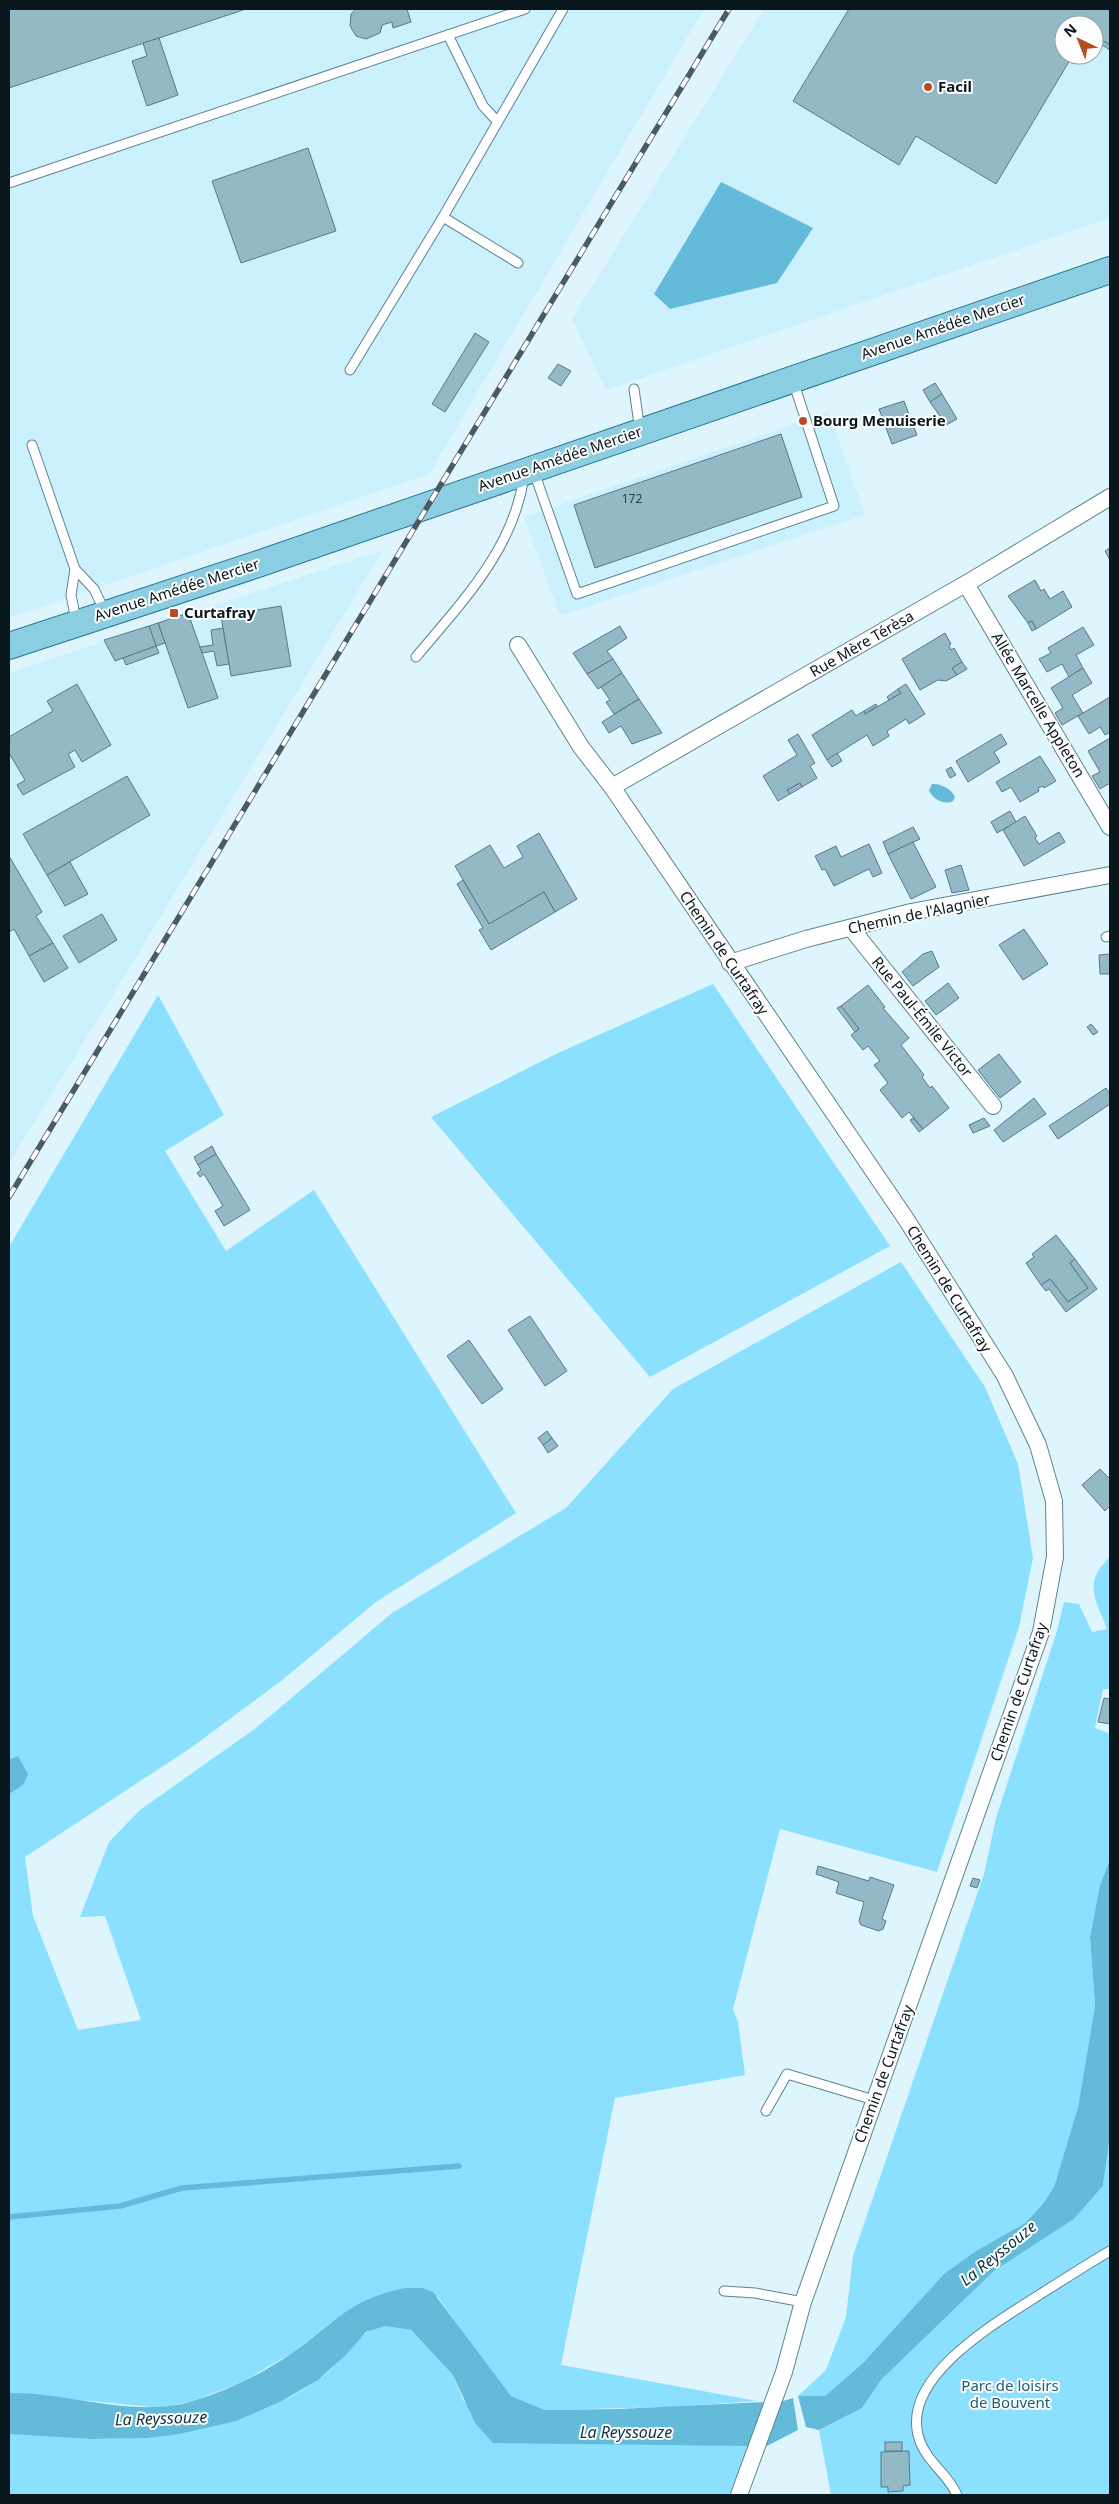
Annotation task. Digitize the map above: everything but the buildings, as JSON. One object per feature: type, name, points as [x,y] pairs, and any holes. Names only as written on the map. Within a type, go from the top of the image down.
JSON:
[{"type":"main road","name":"Avenue Amédée Mercier","points":[[9,646],[1110,270]]},
{"type":"street","name":"Rue Mère Térèsa","points":[[612,786],[966,584],[1110,497]]},
{"type":"street","name":"Allée Marcelle Appleton","points":[[966,584],[1110,827]]},
{"type":"street","name":"Chemin de Curtafray","points":[[518,645],[581,746],[612,786],[730,963],[906,1219],[1005,1376],[1038,1445],[1054,1501],[1055,1557],[1041,1632],[803,2302],[784,2372],[773,2398],[756,2453],[739,2495]]},
{"type":"street","name":"Chemin de l'Alagnier","points":[[730,963],[911,912],[1110,875]]},
{"type":"street","name":"Rue Paul-Émile Victor","points":[[850,928],[993,1106]]},
{"type":"lane","points":[[9,183],[525,9]]},
{"type":"lane","points":[[350,370],[443,217],[563,9]]},
{"type":"lane","points":[[448,35],[483,106],[497,121]]},
{"type":"lane","points":[[443,217],[518,263]]},
{"type":"lane","points":[[529,470],[577,594],[834,506],[792,379]]},
{"type":"lane","points":[[634,389],[640,431]]},
{"type":"lane","points":[[32,445],[75,569],[94,589],[106,614]]},
{"type":"lane","points":[[416,657],[501,548],[529,470]]},
{"type":"lane","points":[[75,569],[71,595],[76,624]]},
{"type":"lane","points":[[766,2110],[787,2074],[874,2100]]},
{"type":"lane","points":[[956,2495],[927,2458],[918,2434],[917,2416],[923,2396],[935,2377],[967,2344],[1024,2305],[1110,2251]]},
{"type":"lane","points":[[724,2291],[755,2293],[803,2302]]},
{"type":"shaded area","points":[[9,9],[704,9],[429,474],[9,618]]},
{"type":"shaded area","points":[[764,9],[1110,9],[1110,218],[606,390],[572,319]]},
{"type":"shaded area","points":[[829,412],[865,515],[560,616],[524,517]]},
{"type":"shaded area","points":[[383,550],[105,1008],[9,1163],[9,673]]},
{"type":"green space","points":[[713,984],[890,1246],[650,1377],[431,1117],[558,1053]]},
{"type":"green space","points":[[158,995],[224,1115],[165,1151],[226,1251],[314,1190],[516,1513],[376,1602],[281,1681],[192,1747],[25,1857],[33,1916],[78,2030],[141,2020],[105,1916],[80,1917],[109,1842],[140,1810],[256,1728],[392,1613],[566,1508],[673,1389],[901,1262],[985,1387],[1018,1464],[1033,1558],[1019,1627],[937,1872],[780,1829],[733,2009],[738,2022],[745,2075],[615,2098],[561,2365],[757,2401],[671,2407],[545,2410],[511,2396],[494,2376],[438,2297],[342,2314],[292,2353],[242,2382],[193,2401],[161,2408],[9,2393],[9,1247]]},
{"type":"green space","points":[[1110,1557],[1110,1689],[1103,1689],[1095,1728],[1110,1734],[1110,1859],[1100,1885],[1090,1937],[1095,2006],[1078,2107],[1054,2187],[1042,2205],[1025,2223],[976,2251],[864,2362],[825,2396],[798,2396],[826,2370],[846,2317],[853,2256],[984,1874],[996,1818],[1057,1631],[1064,1602],[1079,1604],[1092,1632],[1107,1629],[1096,1600],[1094,1583],[1101,1566]]},
{"type":"green space","name":"Parc de loisirs de Bouvent","points":[[1110,2135],[1110,2495],[831,2495],[819,2430],[862,2408],[882,2379],[994,2271],[1074,2219],[1103,2186]]},
{"type":"green space","points":[[385,2326],[411,2330],[453,2375],[464,2402],[752,2446],[732,2495],[9,2495],[9,2434],[117,2439],[164,2435],[211,2426],[257,2411],[292,2396],[328,2372],[361,2337],[376,2328]]},
{"type":"water","points":[[721,182],[813,228],[777,283],[670,309],[654,294]]},
{"type":"water","points":[[932,784],[939,784],[949,789],[955,797],[953,801],[946,803],[935,798],[929,790]]},
{"type":"water","points":[[18,1756],[28,1774],[24,1784],[9,1794],[9,1760]]},
{"type":"water","name":"La Reyssouze","points":[[1110,1859],[1110,2135],[1103,2186],[1074,2219],[994,2271],[882,2379],[862,2408],[819,2430],[806,2427],[798,2396],[825,2396],[864,2362],[944,2274],[976,2251],[1025,2223],[1042,2205],[1054,2187],[1078,2107],[1095,2006],[1090,1937],[1100,1885]]},
{"type":"water","name":"La Reyssouze","points":[[406,2288],[422,2288],[433,2292],[511,2396],[545,2410],[619,2409],[765,2402],[752,2446],[493,2443],[475,2423],[453,2375],[411,2330],[385,2326],[366,2332],[346,2355],[318,2380],[282,2401],[236,2421],[179,2434],[147,2438],[92,2439],[9,2434],[9,2393],[55,2396],[125,2406],[148,2407],[171,2406],[193,2401],[232,2387],[269,2368],[357,2305],[387,2292]]},
{"type":"water","points":[[793,2398],[798,2430],[763,2448],[776,2403]]},
{"type":"waterway","points":[[9,2217],[120,2206],[182,2188],[459,2166]]},
{"type":"railway","points":[[9,1197],[729,9]]},
{"type":"place","name":"Facil","points":[[928,87]]},
{"type":"place","name":"Bourg Menuiserie","points":[[803,421]]},
{"type":"place","name":"Curtafray","points":[[174,613]]}]
